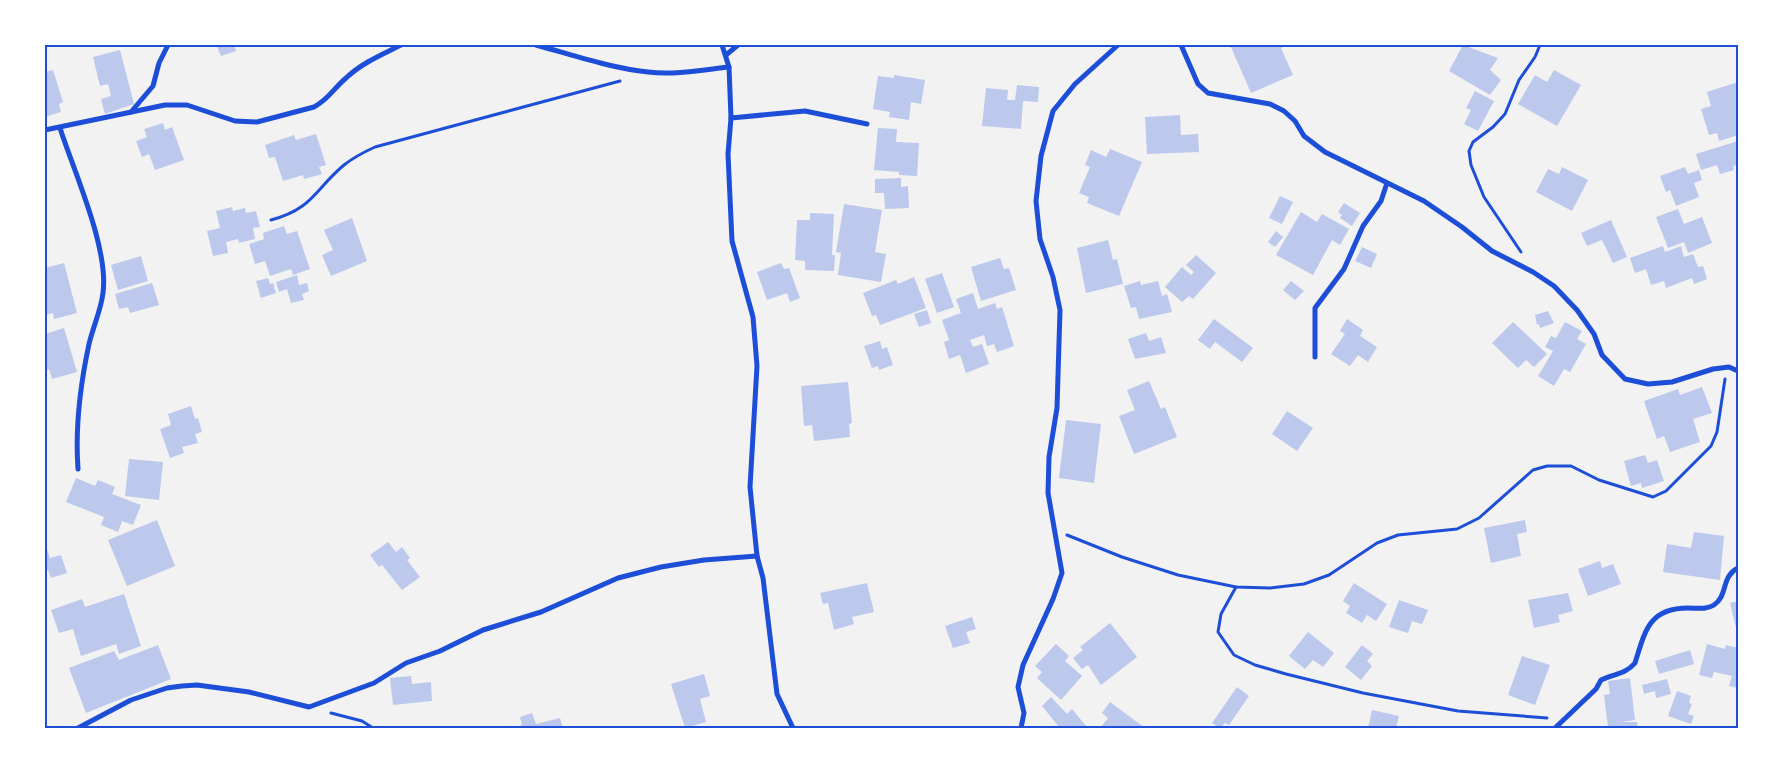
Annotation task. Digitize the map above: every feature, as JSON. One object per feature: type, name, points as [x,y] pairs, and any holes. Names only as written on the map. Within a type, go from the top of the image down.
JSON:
[{"type":"street","points":[[131,112],[153,86],[159,63],[168,45]]},
{"type":"street","points":[[45,130],[165,105],[187,105],[235,121],[257,122],[323,103],[344,79],[363,64],[400,45]]},
{"type":"street","points":[[536,45],[588,61],[649,72],[690,72],[729,67]]},
{"type":"street","points":[[722,45],[729,67],[731,118],[728,154],[732,241],[752,317],[757,366],[750,486],[757,556],[763,578],[777,694],[793,728]]},
{"type":"street","points":[[726,55],[738,45]]},
{"type":"street","points":[[1021,728],[1024,713],[1018,687],[1023,665],[1053,599],[1062,574],[1060,551],[1053,529],[1048,493],[1050,457],[1058,408],[1060,310],[1053,277],[1040,239],[1036,201],[1041,156],[1053,111],[1074,84],[1118,45]]},
{"type":"street","points":[[1181,45],[1198,84],[1208,93],[1270,104],[1284,111],[1295,121],[1304,136],[1325,152],[1424,201],[1462,227],[1492,251],[1533,272],[1554,286],[1577,310],[1594,334],[1602,355],[1625,380],[1648,384],[1672,382],[1713,369],[1729,367],[1738,370]]},
{"type":"street","points":[[731,118],[805,111],[867,124]]},
{"type":"street","points":[[60,128],[99,245],[103,273],[103,294],[83,372],[76,441],[78,469]]},
{"type":"street","points":[[1315,357],[1315,308],[1344,269],[1363,226],[1381,201],[1387,183]]},
{"type":"street","points":[[78,728],[131,700],[167,688],[182,686],[197,685],[249,692],[308,707],[374,682],[406,663],[440,651],[483,630],[541,612],[618,578],[661,567],[704,560],[757,556]]},
{"type":"street","points":[[1555,728],[1596,688],[1601,680],[1626,672],[1632,667],[1649,624],[1669,609],[1707,608],[1716,604],[1729,573],[1738,568]]},
{"type":"path","points":[[1533,272],[1518,246],[1484,197],[1471,165],[1469,151],[1473,142],[1493,127],[1505,114],[1519,80],[1535,57],[1540,45]]},
{"type":"path","points":[[271,220],[300,209],[312,200],[343,165],[375,147],[623,80]]},
{"type":"path","points":[[1053,529],[1122,557],[1178,575],[1236,587],[1270,588],[1304,584],[1329,575],[1377,543],[1398,535],[1457,529],[1479,518],[1533,470],[1547,466],[1570,466],[1599,480],[1653,496],[1666,491],[1711,446],[1716,432],[1722,390],[1729,367]]},
{"type":"path","points":[[1236,587],[1221,614],[1218,632],[1234,655],[1255,665],[1363,694],[1458,711],[1532,718],[1565,718]]},
{"type":"path","points":[[308,707],[362,721],[373,728]]},
{"type":"building","points":[[212,45],[234,45],[236,51],[221,56],[217,46],[213,47]]},
{"type":"building","points":[[1230,45],[1287,45],[1281,48],[1293,75],[1251,93]]},
{"type":"building","points":[[1463,45],[1498,58],[1490,70],[1501,80],[1490,95],[1449,71]]},
{"type":"building","points":[[120,50],[134,104],[105,114],[101,99],[111,96],[108,84],[100,86],[93,57]]},
{"type":"building","points":[[53,70],[63,102],[59,104],[61,112],[45,117],[45,72]]},
{"type":"building","points":[[1554,70],[1581,85],[1557,126],[1518,104],[1535,75],[1547,82]]},
{"type":"building","points":[[894,75],[925,80],[921,104],[911,102],[909,120],[889,117],[890,112],[873,109],[878,76],[894,78]]},
{"type":"building","points":[[1738,82],[1738,135],[1719,141],[1717,133],[1709,135],[1701,109],[1711,106],[1707,92]]},
{"type":"building","points":[[1017,85],[1039,87],[1038,102],[1023,101],[1021,129],[982,126],[986,88],[1008,90],[1007,100],[1015,100]]},
{"type":"building","points":[[1475,91],[1494,101],[1478,131],[1464,124],[1471,110],[1466,108]]},
{"type":"building","points":[[1180,115],[1181,135],[1198,134],[1199,152],[1147,154],[1145,117]]},
{"type":"building","points":[[163,123],[165,130],[172,127],[184,160],[155,170],[149,154],[142,157],[136,141],[147,137],[144,129]]},
{"type":"building","points":[[878,128],[897,129],[896,142],[919,143],[917,176],[874,170]]},
{"type":"building","points":[[316,134],[326,165],[319,167],[322,174],[304,179],[303,175],[283,181],[275,157],[269,158],[265,145],[294,135],[296,140]]},
{"type":"building","points":[[1738,141],[1738,165],[1733,166],[1734,170],[1720,174],[1717,165],[1701,170],[1696,154]]},
{"type":"building","points":[[1110,149],[1142,162],[1119,216],[1087,203],[1089,197],[1079,193],[1090,167],[1085,165],[1091,150],[1106,157]]},
{"type":"building","points":[[1562,167],[1588,180],[1572,211],[1536,192],[1548,169],[1559,174]]},
{"type":"building","points":[[1685,167],[1688,174],[1699,170],[1702,180],[1694,183],[1699,197],[1676,206],[1670,190],[1666,192],[1660,176]]},
{"type":"building","points":[[901,178],[901,187],[908,186],[909,208],[885,209],[884,193],[875,193],[875,179]]},
{"type":"building","points":[[1280,196],[1293,202],[1282,224],[1269,218]]},
{"type":"building","points":[[1344,203],[1360,213],[1352,226],[1340,218],[1342,215],[1338,212]]},
{"type":"building","points":[[844,204],[882,210],[875,252],[886,254],[881,282],[838,275],[841,253],[836,252]]},
{"type":"building","points":[[232,207],[233,211],[245,208],[246,213],[256,211],[260,227],[253,228],[255,239],[239,243],[238,239],[226,242],[228,253],[213,256],[207,231],[220,228],[216,211]]},
{"type":"building","points":[[1678,209],[1684,224],[1702,217],[1712,243],[1688,253],[1684,242],[1668,248],[1656,217]]},
{"type":"building","points":[[1301,212],[1317,222],[1322,214],[1349,229],[1340,245],[1332,240],[1313,275],[1276,255]]},
{"type":"building","points":[[810,213],[834,214],[832,255],[835,255],[834,271],[805,270],[805,261],[795,260],[797,220],[810,220]]},
{"type":"building","points":[[352,218],[367,261],[331,276],[322,255],[333,250],[324,230]]},
{"type":"building","points":[[1611,220],[1627,257],[1613,263],[1602,240],[1587,246],[1581,233]]},
{"type":"building","points":[[284,226],[287,234],[297,231],[310,269],[293,275],[291,269],[270,276],[265,261],[255,264],[249,244],[264,239],[263,233]]},
{"type":"building","points":[[1276,231],[1283,237],[1275,247],[1268,242]]},
{"type":"building","points":[[1108,240],[1113,260],[1117,259],[1123,284],[1086,293],[1077,248]]},
{"type":"building","points":[[1663,246],[1665,252],[1681,246],[1684,257],[1693,254],[1698,267],[1703,266],[1707,279],[1694,284],[1692,278],[1666,288],[1664,281],[1651,285],[1646,269],[1635,273],[1630,258]]},
{"type":"building","points":[[1362,247],[1377,254],[1371,268],[1355,261]]},
{"type":"building","points":[[1196,255],[1216,273],[1193,299],[1189,296],[1182,302],[1165,287],[1182,267],[1191,275],[1194,272],[1186,265]]},
{"type":"building","points":[[141,256],[148,281],[118,290],[111,265]]},
{"type":"building","points":[[1000,258],[1004,269],[1009,268],[1016,290],[981,301],[971,267]]},
{"type":"building","points":[[64,263],[77,313],[54,319],[53,313],[45,315],[45,268]]},
{"type":"building","points":[[781,263],[784,269],[789,268],[800,298],[790,302],[787,293],[767,300],[757,272]]},
{"type":"building","points":[[942,273],[954,307],[937,313],[925,279]]},
{"type":"building","points":[[297,275],[299,285],[307,283],[309,291],[302,294],[304,300],[291,303],[287,289],[279,292],[276,282]]},
{"type":"building","points":[[914,277],[926,308],[880,325],[876,315],[872,316],[863,293],[896,280],[898,284]]},
{"type":"building","points":[[268,278],[270,284],[273,283],[276,293],[261,298],[256,281]]},
{"type":"building","points":[[1140,281],[1141,285],[1158,281],[1162,296],[1167,294],[1172,312],[1139,319],[1136,307],[1131,308],[1124,286]]},
{"type":"building","points":[[1291,281],[1304,291],[1295,300],[1283,290]]},
{"type":"building","points":[[152,283],[159,305],[130,313],[128,307],[119,309],[115,294]]},
{"type":"building","points":[[973,293],[978,309],[995,303],[997,309],[1002,307],[1014,346],[997,352],[994,344],[987,346],[984,335],[970,340],[973,347],[982,344],[989,364],[966,373],[960,355],[949,359],[944,342],[949,340],[942,320],[961,313],[956,299]]},
{"type":"building","points":[[927,310],[931,323],[919,327],[914,314]]},
{"type":"building","points":[[1548,311],[1554,323],[1540,328],[1539,324],[1537,325],[1535,315]]},
{"type":"building","points":[[1214,319],[1253,348],[1242,362],[1215,342],[1210,349],[1198,340]]},
{"type":"building","points":[[1347,319],[1363,330],[1360,336],[1377,347],[1368,362],[1358,355],[1350,366],[1331,354],[1345,334],[1340,331]]},
{"type":"building","points":[[1513,322],[1547,354],[1534,367],[1526,360],[1518,368],[1492,343]]},
{"type":"building","points":[[1565,322],[1582,331],[1577,339],[1586,344],[1570,372],[1564,369],[1554,386],[1538,376],[1553,351],[1545,347],[1551,336],[1556,338]]},
{"type":"building","points":[[64,328],[77,372],[52,379],[49,369],[45,371],[45,334]]},
{"type":"building","points":[[1146,333],[1149,341],[1161,337],[1166,353],[1135,359],[1128,339]]},
{"type":"building","points":[[880,341],[882,349],[887,347],[893,365],[879,370],[878,366],[872,368],[864,346]]},
{"type":"building","points":[[1149,381],[1161,409],[1165,407],[1177,437],[1134,454],[1119,416],[1135,410],[1127,390]]},
{"type":"building","points":[[848,382],[852,423],[849,424],[850,437],[814,441],[812,425],[804,426],[801,386]]},
{"type":"building","points":[[1702,387],[1712,413],[1693,419],[1700,442],[1670,452],[1664,436],[1657,439],[1644,401],[1678,389],[1680,395]]},
{"type":"building","points":[[191,406],[195,419],[198,418],[202,432],[195,434],[198,443],[182,447],[184,453],[170,458],[160,429],[171,425],[168,414]]},
{"type":"building","points":[[1287,411],[1313,428],[1297,451],[1272,434]]},
{"type":"building","points":[[1066,420],[1101,424],[1094,483],[1059,478]]},
{"type":"building","points":[[1645,455],[1648,463],[1657,460],[1664,481],[1642,488],[1641,483],[1631,486],[1624,461]]},
{"type":"building","points":[[129,459],[163,462],[159,500],[125,496]]},
{"type":"building","points":[[76,478],[95,486],[98,480],[115,487],[112,494],[141,505],[133,525],[122,521],[118,532],[101,525],[104,517],[66,502]]},
{"type":"building","points":[[157,520],[175,566],[127,586],[108,540]]},
{"type":"building","points":[[1525,520],[1527,532],[1517,534],[1521,556],[1491,563],[1484,528]]},
{"type":"building","points":[[1694,532],[1724,536],[1720,580],[1663,572],[1667,544],[1691,548]]},
{"type":"building","points":[[388,542],[396,552],[402,547],[410,558],[407,560],[420,577],[402,590],[382,565],[379,567],[370,555]]},
{"type":"building","points":[[45,544],[50,558],[61,555],[67,573],[51,578],[48,570],[45,571]]},
{"type":"building","points":[[1600,561],[1602,568],[1613,564],[1621,584],[1588,596],[1578,569]]},
{"type":"building","points":[[867,583],[874,612],[852,617],[854,624],[834,630],[828,603],[823,604],[820,593]]},
{"type":"building","points":[[1354,583],[1387,604],[1376,621],[1367,615],[1362,623],[1346,613],[1350,606],[1343,601]]},
{"type":"building","points":[[1568,593],[1573,611],[1558,615],[1560,622],[1534,628],[1528,600]]},
{"type":"building","points":[[124,594],[141,646],[119,654],[116,644],[81,656],[73,629],[59,633],[51,610],[82,599],[85,607]]},
{"type":"building","points":[[1399,600],[1428,610],[1422,624],[1412,621],[1408,633],[1389,627]]},
{"type":"building","points":[[1738,601],[1738,628],[1736,628],[1730,603]]},
{"type":"building","points":[[972,617],[976,629],[966,632],[970,643],[953,648],[945,626]]},
{"type":"building","points":[[1110,623],[1137,657],[1101,685],[1088,665],[1082,669],[1073,658],[1083,650],[1080,647]]},
{"type":"building","points":[[1308,632],[1334,653],[1323,667],[1313,660],[1305,669],[1289,656]]},
{"type":"building","points":[[1056,644],[1069,656],[1065,661],[1082,676],[1061,700],[1037,678],[1042,672],[1035,666]]},
{"type":"building","points":[[1707,644],[1725,649],[1726,645],[1738,648],[1738,688],[1729,686],[1732,676],[1714,672],[1712,678],[1699,675]]},
{"type":"building","points":[[158,645],[171,679],[86,713],[69,668],[114,651],[119,660]]},
{"type":"building","points":[[1362,645],[1373,654],[1367,661],[1372,666],[1361,680],[1345,667]]},
{"type":"building","points":[[1690,650],[1694,664],[1659,674],[1655,661]]},
{"type":"building","points":[[1522,656],[1550,665],[1535,705],[1508,695]]},
{"type":"building","points":[[704,674],[710,696],[700,699],[706,722],[685,728],[671,684]]},
{"type":"building","points":[[411,676],[412,684],[431,682],[432,701],[393,705],[390,678]]},
{"type":"building","points":[[1630,678],[1635,720],[1621,722],[1637,722],[1638,728],[1608,727],[1604,695],[1610,694],[1608,681]]},
{"type":"building","points":[[1667,679],[1671,694],[1656,698],[1655,691],[1644,694],[1642,685]]},
{"type":"building","points":[[1237,687],[1249,696],[1229,725],[1225,723],[1220,728],[1212,723]]},
{"type":"building","points":[[1677,691],[1691,696],[1689,703],[1692,704],[1688,714],[1694,716],[1691,724],[1668,716]]},
{"type":"building","points":[[1051,697],[1067,714],[1072,709],[1086,726],[1084,728],[1060,728],[1042,706]]},
{"type":"building","points":[[1110,702],[1145,728],[1100,728],[1108,718],[1102,713]]},
{"type":"building","points":[[1372,710],[1399,716],[1396,728],[1368,728]]},
{"type":"building","points":[[532,713],[536,724],[560,718],[563,728],[514,728],[522,725],[520,717]]}]
